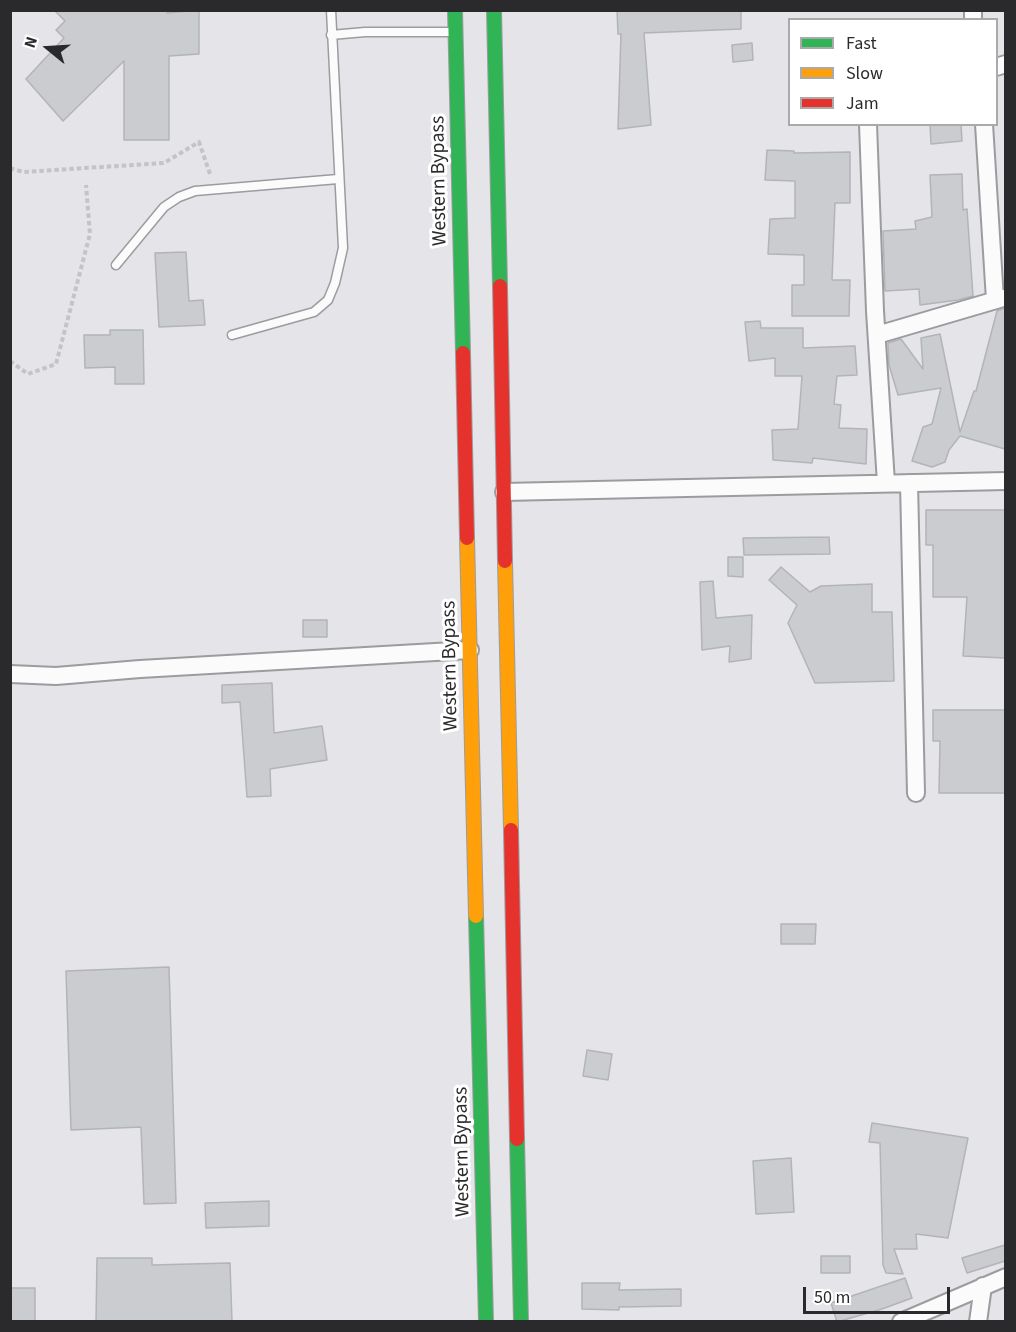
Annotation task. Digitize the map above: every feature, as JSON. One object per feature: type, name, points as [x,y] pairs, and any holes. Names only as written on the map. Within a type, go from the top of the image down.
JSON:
[{"type":"main road","name":"Western Bypass","points":[[455,10],[486,1322]]},
{"type":"main road","points":[[494,10],[521,1322]]},
{"type":"street","points":[[868,126],[886,483]]},
{"type":"street","points":[[877,335],[1000,299],[984,126]]},
{"type":"street","points":[[504,492],[1005,481]]},
{"type":"street","points":[[909,483],[916,794]]},
{"type":"street","points":[[10,674],[56,676],[470,650]]},
{"type":"street","points":[[901,1322],[1005,1277]]},
{"type":"street","points":[[978,1322],[983,1286]]},
{"type":"lane","points":[[232,335],[315,312],[328,300],[340,267],[343,248],[331,10]]},
{"type":"lane","points":[[331,35],[365,32],[456,32]]},
{"type":"lane","points":[[116,265],[164,207],[179,197],[195,191],[338,179]]},
{"type":"path","points":[[10,168],[23,172],[164,163],[199,142],[215,189]]},
{"type":"path","points":[[10,361],[28,374],[56,364],[90,234],[86,185]]},
{"type":"building","points":[[54,10],[167,10],[167,13],[199,10],[199,54],[169,56],[169,140],[124,140],[124,61],[63,121],[26,79],[64,38],[56,30],[65,21]]},
{"type":"building","points":[[617,10],[741,10],[741,29],[644,33],[651,125],[618,129],[621,34],[618,34]]},
{"type":"building","points":[[752,43],[753,60],[733,62],[732,45]]},
{"type":"building","points":[[930,126],[961,126],[962,141],[931,144]]},
{"type":"building","points":[[767,150],[794,151],[794,153],[850,152],[850,203],[835,203],[832,280],[850,280],[849,316],[792,316],[792,285],[804,285],[804,255],[768,254],[770,219],[795,218],[795,181],[765,180]]},
{"type":"building","points":[[962,174],[963,210],[967,209],[973,296],[920,305],[919,289],[885,291],[883,231],[916,229],[915,221],[932,217],[930,175]]},
{"type":"building","points":[[186,252],[189,301],[203,300],[205,325],[159,327],[155,253]]},
{"type":"building","points":[[1005,308],[1005,449],[960,436],[949,450],[945,462],[932,467],[912,461],[923,427],[932,424],[941,388],[898,395],[889,365],[888,343],[901,339],[923,369],[921,338],[940,334],[960,432],[974,391],[976,391],[997,311]]},
{"type":"building","points":[[760,321],[761,328],[803,328],[803,348],[855,346],[857,375],[837,376],[834,404],[841,405],[839,428],[867,429],[866,464],[813,458],[812,463],[773,460],[772,430],[798,429],[802,376],[775,376],[775,358],[749,361],[745,322]]},
{"type":"building","points":[[110,330],[143,330],[144,384],[115,384],[115,367],[85,368],[84,335],[110,335]]},
{"type":"building","points":[[926,510],[1005,510],[1005,658],[963,656],[967,597],[933,597],[933,545],[926,545]]},
{"type":"building","points":[[829,537],[830,554],[744,555],[743,538]]},
{"type":"building","points":[[728,557],[743,557],[743,577],[728,576]]},
{"type":"building","points":[[781,567],[810,592],[821,586],[872,584],[872,612],[892,612],[894,681],[815,683],[788,623],[797,605],[769,580]]},
{"type":"building","points":[[713,581],[716,618],[752,615],[751,659],[729,662],[730,646],[702,650],[700,582]]},
{"type":"building","points":[[303,620],[327,620],[327,637],[303,637]]},
{"type":"building","points":[[272,683],[274,733],[322,726],[327,760],[270,769],[271,796],[247,797],[240,702],[222,703],[222,685]]},
{"type":"building","points":[[933,710],[1005,710],[1005,793],[939,793],[940,741],[933,741]]},
{"type":"building","points":[[781,924],[816,924],[815,944],[781,944]]},
{"type":"building","points":[[169,967],[176,1203],[144,1204],[141,1127],[71,1130],[66,971]]},
{"type":"building","points":[[587,1050],[612,1054],[608,1080],[583,1076]]},
{"type":"building","points":[[872,1123],[968,1138],[948,1238],[916,1234],[917,1249],[894,1249],[903,1274],[886,1273],[883,1265],[880,1143],[869,1142]]},
{"type":"building","points":[[791,1158],[794,1212],[756,1214],[753,1161]]},
{"type":"building","points":[[269,1201],[269,1226],[206,1228],[205,1203]]},
{"type":"building","points":[[1005,1245],[1005,1261],[967,1273],[962,1258]]},
{"type":"building","points":[[821,1256],[850,1256],[850,1273],[821,1273]]},
{"type":"building","points":[[97,1258],[152,1258],[152,1265],[230,1263],[232,1322],[96,1322]]},
{"type":"building","points":[[905,1278],[912,1298],[837,1322],[831,1303]]},
{"type":"building","points":[[582,1283],[620,1283],[619,1290],[681,1289],[681,1306],[619,1307],[619,1310],[582,1309]]},
{"type":"building","points":[[10,1288],[35,1288],[35,1322],[10,1322]]},
{"type":"traffic: fast","points":[[455,10],[463,353]]},
{"type":"traffic: fast","points":[[494,10],[500,286]]},
{"type":"traffic: fast","points":[[476,916],[486,1322]]},
{"type":"traffic: fast","points":[[517,1139],[521,1322]]},
{"type":"traffic: slow","points":[[467,538],[476,916]]},
{"type":"traffic: slow","points":[[505,561],[511,830]]},
{"type":"traffic: jam","points":[[500,286],[505,561]]},
{"type":"traffic: jam","points":[[463,353],[467,538]]},
{"type":"traffic: jam","points":[[511,830],[517,1139]]}]
